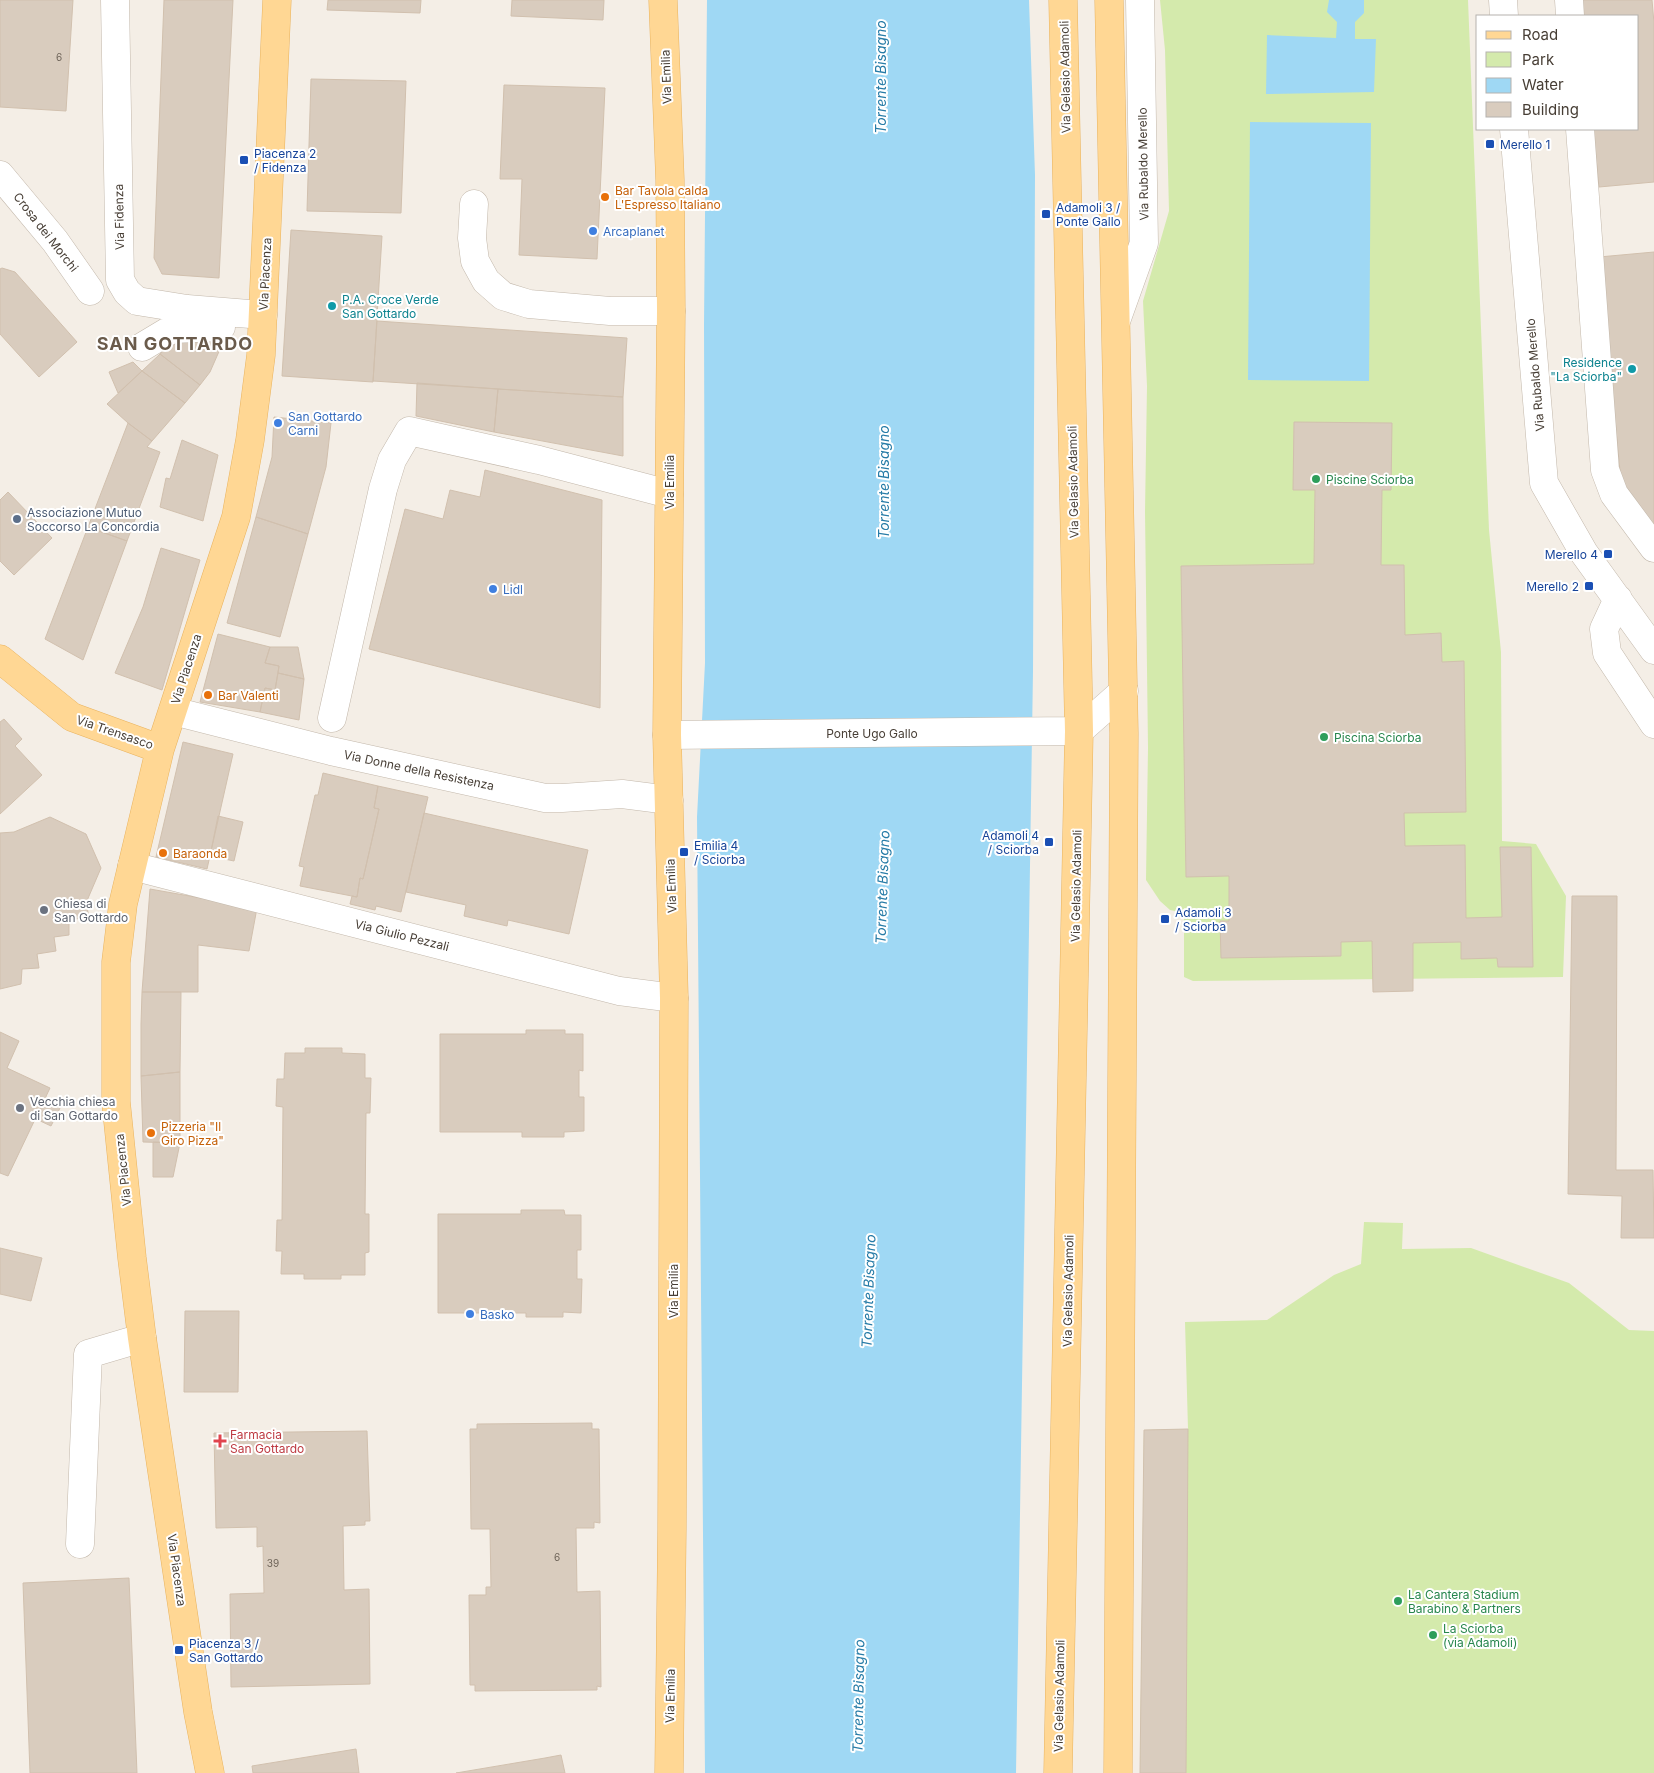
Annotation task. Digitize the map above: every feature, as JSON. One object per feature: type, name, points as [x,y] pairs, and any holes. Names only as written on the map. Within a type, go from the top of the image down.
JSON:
[{"type":"main road","name":"Via Piacenza","points":[[210,1773],[198,1712],[142,1338],[116,1102],[116,962],[123,904],[160,748],[236,517],[250,440],[261,355],[263,323],[277,0]]},
{"type":"main road","name":"Via Emilia","points":[[663,0],[670,180],[669,494],[680,735],[669,800],[674,998],[669,1773]]},
{"type":"main road","name":"Via Gelasio Adamoli","points":[[1058,1773],[1079,731],[1063,0]]},
{"type":"main road","points":[[1110,0],[1124,691],[1118,1773]]},
{"type":"main road","name":"Via Trensasco","points":[[0,659],[72,717],[160,748]]},
{"type":"street","name":"Via Fidenza","points":[[115,0],[120,280],[127,292],[137,301],[263,323]]},
{"type":"street","name":"Via Rubaldo Merello","points":[[1116,323],[1144,243],[1140,0]]},
{"type":"street","points":[[1503,0],[1504,15]]},
{"type":"street","points":[[1568,0],[1570,15]]},
{"type":"street","name":"Via Rubaldo Merello","points":[[1514,130],[1544,483],[1584,553],[1654,650]]},
{"type":"street","points":[[1580,130],[1605,470],[1614,494],[1654,548]]},
{"type":"street","name":"Crosa dei Morchi","points":[[0,175],[55,241],[90,291]]},
{"type":"street","points":[[474,204],[472,238],[475,261],[486,281],[503,296],[529,304],[610,311],[670,311]]},
{"type":"street","points":[[142,346],[172,329],[263,323]]},
{"type":"street","points":[[332,718],[383,489],[392,460],[409,431],[539,460],[669,494]]},
{"type":"street","points":[[1618,599],[1604,629],[1608,652],[1654,724]]},
{"type":"street","points":[[1079,731],[1124,691]]},
{"type":"street","name":"Via Donne della Resistenza","points":[[173,711],[331,751],[545,798],[622,794],[669,800]]},
{"type":"street","name":"Ponte Ugo Gallo","points":[[680,735],[1079,731]]},
{"type":"street","name":"Via Giulio Pezzali","points":[[132,866],[619,991],[674,998]]},
{"type":"street","points":[[80,1544],[88,1354],[142,1338]]},
{"type":"green space","name":"Piscine Sciorba","points":[[1160,0],[1468,0],[1489,530],[1501,652],[1502,841],[1536,844],[1566,896],[1563,977],[1193,981],[1184,977],[1184,913],[1170,910],[1160,901],[1146,880],[1148,748],[1145,512],[1147,386],[1143,301],[1169,211],[1165,50]]},
{"type":"green space","name":"La Cantera Stadium Barabino & Partners","points":[[1364,1222],[1403,1223],[1402,1249],[1471,1248],[1569,1283],[1629,1330],[1654,1331],[1654,1773],[1140,1773],[1144,1430],[1188,1429],[1185,1322],[1267,1320],[1334,1275],[1361,1264]]},
{"type":"water","name":"Torrente Bisagno","points":[[707,0],[1029,0],[1035,175],[1033,671],[1016,1773],[705,1773],[697,817],[705,663],[704,325]]},
{"type":"water","points":[[1329,0],[1364,0],[1364,13],[1355,22],[1355,39],[1376,39],[1374,92],[1266,94],[1267,35],[1336,38],[1337,22],[1327,12]]},
{"type":"water","points":[[1250,122],[1371,123],[1369,381],[1248,380]]},
{"type":"building","points":[[0,0],[73,0],[66,111],[0,107]]},
{"type":"building","points":[[164,0],[233,0],[219,278],[162,274],[154,258]]},
{"type":"building","points":[[328,0],[421,0],[420,13],[327,10]]},
{"type":"building","points":[[512,0],[604,0],[603,20],[511,16]]},
{"type":"building","points":[[1581,0],[1652,0],[1654,23],[1654,182],[1599,187],[1593,130],[1639,130],[1639,15],[1582,15]]},
{"type":"building","points":[[311,79],[406,81],[401,213],[307,211]]},
{"type":"building","points":[[504,85],[605,88],[597,259],[519,255],[522,179],[500,179]]},
{"type":"building","name":"P.A. Croce Verde San Gottardo","points":[[291,230],[382,236],[373,382],[282,376]]},
{"type":"building","name":"Residence \"La Sciorba\"","points":[[1654,252],[1654,527],[1621,481],[1599,257]]},
{"type":"building","points":[[0,269],[15,272],[77,342],[39,377],[0,334]]},
{"type":"building","points":[[377,321],[627,338],[623,397],[373,381]]},
{"type":"building","points":[[204,336],[224,340],[210,372],[200,385],[160,354],[173,342]]},
{"type":"building","points":[[160,354],[200,385],[185,403],[142,371]]},
{"type":"building","points":[[133,362],[142,371],[118,393],[109,372]]},
{"type":"building","points":[[142,371],[185,403],[152,441],[107,404]]},
{"type":"building","points":[[417,383],[498,389],[494,432],[416,416]]},
{"type":"building","points":[[498,389],[623,397],[623,456],[494,432]]},
{"type":"building","points":[[274,417],[331,423],[326,467],[308,534],[256,517],[272,457]]},
{"type":"building","name":"Piscina Sciorba","points":[[1294,422],[1392,423],[1391,490],[1382,490],[1381,565],[1404,565],[1405,635],[1441,633],[1442,662],[1464,661],[1466,812],[1404,813],[1405,846],[1465,845],[1466,918],[1502,917],[1500,847],[1531,847],[1533,967],[1498,967],[1497,958],[1461,959],[1461,942],[1413,943],[1413,991],[1373,992],[1372,941],[1341,942],[1341,956],[1221,958],[1220,921],[1229,921],[1229,876],[1186,877],[1181,566],[1314,564],[1315,490],[1293,490]]},
{"type":"building","points":[[128,423],[152,441],[147,447],[160,452],[127,541],[88,527]]},
{"type":"building","points":[[182,440],[218,455],[203,521],[160,507],[166,478],[170,479]]},
{"type":"building","name":"Lidl","points":[[485,470],[602,500],[600,708],[369,649],[405,509],[443,519],[450,490],[480,497]]},
{"type":"building","name":"Associazione Mutuo Soccorso La Concordia","points":[[8,492],[52,538],[14,575],[0,561],[0,500]]},
{"type":"building","points":[[256,517],[308,534],[280,637],[227,623]]},
{"type":"building","points":[[88,527],[127,541],[83,660],[45,639]]},
{"type":"building","points":[[161,548],[200,560],[162,690],[115,673],[143,607]]},
{"type":"building","points":[[218,634],[270,647],[265,663],[279,666],[275,690],[265,688],[260,712],[200,702]]},
{"type":"building","points":[[270,647],[298,647],[304,679],[278,673],[279,666],[265,663]]},
{"type":"building","points":[[278,673],[304,679],[299,720],[260,712],[265,688],[275,690]]},
{"type":"building","points":[[4,719],[22,739],[15,746],[42,775],[0,814],[0,722]]},
{"type":"building","points":[[183,742],[233,754],[207,869],[156,857]]},
{"type":"building","points":[[323,773],[378,786],[374,808],[379,809],[363,879],[360,878],[357,897],[300,886],[304,867],[299,866],[315,795],[318,795]]},
{"type":"building","points":[[378,786],[428,797],[401,912],[376,906],[375,910],[350,904],[352,896],[357,897],[360,878],[363,879],[379,809],[374,808]]},
{"type":"building","points":[[424,813],[588,850],[569,934],[508,920],[507,926],[464,916],[466,905],[406,892]]},
{"type":"building","points":[[218,816],[243,822],[234,861],[210,856]]},
{"type":"building","name":"Chiesa di San Gottardo","points":[[50,817],[86,834],[101,868],[86,903],[89,917],[69,920],[69,935],[54,937],[56,951],[37,954],[39,968],[22,969],[21,984],[0,989],[0,833],[14,832]]},
{"type":"building","points":[[150,889],[257,908],[249,951],[198,945],[198,992],[142,992]]},
{"type":"building","points":[[1572,896],[1617,896],[1616,1170],[1653,1170],[1654,1238],[1621,1238],[1622,1196],[1568,1194]]},
{"type":"building","points":[[142,992],[181,992],[180,1072],[141,1076]]},
{"type":"building","points":[[526,1030],[565,1030],[565,1034],[583,1034],[583,1071],[579,1070],[579,1097],[584,1097],[584,1131],[564,1132],[564,1137],[522,1137],[522,1132],[440,1132],[440,1034],[526,1034]]},
{"type":"building","name":"Vecchia chiesa di San Gottardo","points":[[0,1032],[19,1041],[7,1068],[50,1088],[8,1176],[0,1173]]},
{"type":"building","points":[[305,1048],[342,1048],[342,1053],[365,1054],[365,1078],[371,1078],[370,1113],[366,1113],[365,1214],[369,1214],[369,1252],[365,1253],[365,1275],[341,1275],[341,1279],[304,1279],[304,1274],[281,1274],[282,1251],[276,1251],[277,1220],[282,1220],[283,1107],[276,1106],[277,1079],[284,1079],[285,1053],[305,1053]]},
{"type":"building","points":[[180,1072],[180,1143],[143,1142],[141,1076]]},
{"type":"building","points":[[46,1097],[62,1104],[51,1126],[36,1119]]},
{"type":"building","points":[[153,1142],[180,1143],[173,1177],[153,1177]]},
{"type":"building","points":[[521,1210],[564,1210],[565,1215],[581,1215],[581,1250],[577,1250],[577,1279],[582,1279],[581,1313],[563,1312],[563,1317],[526,1317],[526,1313],[438,1313],[438,1214],[521,1214]]},
{"type":"building","points":[[0,1248],[42,1258],[31,1301],[0,1294]]},
{"type":"building","points":[[185,1311],[239,1311],[238,1392],[184,1392]]},
{"type":"building","points":[[592,1423],[592,1429],[599,1429],[600,1523],[594,1522],[594,1528],[576,1528],[577,1592],[600,1591],[601,1687],[597,1686],[597,1690],[475,1691],[475,1685],[470,1685],[469,1595],[486,1595],[486,1587],[491,1587],[490,1529],[471,1529],[470,1429],[477,1429],[477,1424]]},
{"type":"building","points":[[1188,1429],[1186,1773],[1140,1773],[1144,1430]]},
{"type":"building","points":[[367,1431],[370,1521],[365,1521],[365,1525],[343,1526],[344,1590],[369,1589],[370,1684],[231,1687],[230,1594],[264,1593],[263,1546],[257,1547],[257,1527],[216,1528],[214,1433]]},
{"type":"building","points":[[129,1578],[137,1773],[30,1773],[23,1583]]},
{"type":"building","points":[[356,1749],[359,1773],[253,1773],[252,1766]]},
{"type":"building","points":[[561,1755],[565,1773],[456,1773],[545,1758]]},
{"type":"place","name":"Merello 1","points":[[1490,144]]},
{"type":"place","name":"Piacenza 2 / Fidenza","points":[[244,160]]},
{"type":"place","name":"Bar Tavola calda L'Espresso Italiano","points":[[605,197]]},
{"type":"place","name":"Adamoli 3 / Ponte Gallo","points":[[1046,214]]},
{"type":"place","name":"Arcaplanet","points":[[593,231]]},
{"type":"place","name":"P.A. Croce Verde San Gottardo","points":[[332,306]]},
{"type":"place","name":"Residence \"La Sciorba\"","points":[[1632,369]]},
{"type":"place","name":"San Gottardo Carni","points":[[278,423]]},
{"type":"place","name":"Piscine Sciorba","points":[[1316,479]]},
{"type":"place","name":"Associazione Mutuo Soccorso La Concordia","points":[[17,519]]},
{"type":"place","name":"Merello 4","points":[[1608,554]]},
{"type":"place","name":"Merello 2","points":[[1589,586]]},
{"type":"place","name":"Lidl","points":[[493,589]]},
{"type":"place","name":"Bar Valenti","points":[[208,695]]},
{"type":"place","name":"Piscina Sciorba","points":[[1324,737]]},
{"type":"place","name":"Adamoli 4 / Sciorba","points":[[1049,842]]},
{"type":"place","name":"Emilia 4 / Sciorba","points":[[684,852]]},
{"type":"place","name":"Baraonda","points":[[163,853]]},
{"type":"place","name":"Chiesa di San Gottardo","points":[[44,910]]},
{"type":"place","name":"Adamoli 3 / Sciorba","points":[[1165,919]]},
{"type":"place","name":"Vecchia chiesa di San Gottardo","points":[[20,1108]]},
{"type":"place","name":"Pizzeria \"Il Giro Pizza\"","points":[[151,1133]]},
{"type":"place","name":"Basko","points":[[470,1314]]},
{"type":"place","name":"Farmacia San Gottardo","points":[[220,1441]]},
{"type":"place","name":"La Cantera Stadium Barabino & Partners","points":[[1398,1601]]},
{"type":"place","name":"La Sciorba (via Adamoli)","points":[[1433,1635]]},
{"type":"place","name":"Piacenza 3 / San Gottardo","points":[[179,1650]]},
{"type":"district","name":"SAN GOTTARDO","points":[[175,343]]}]
